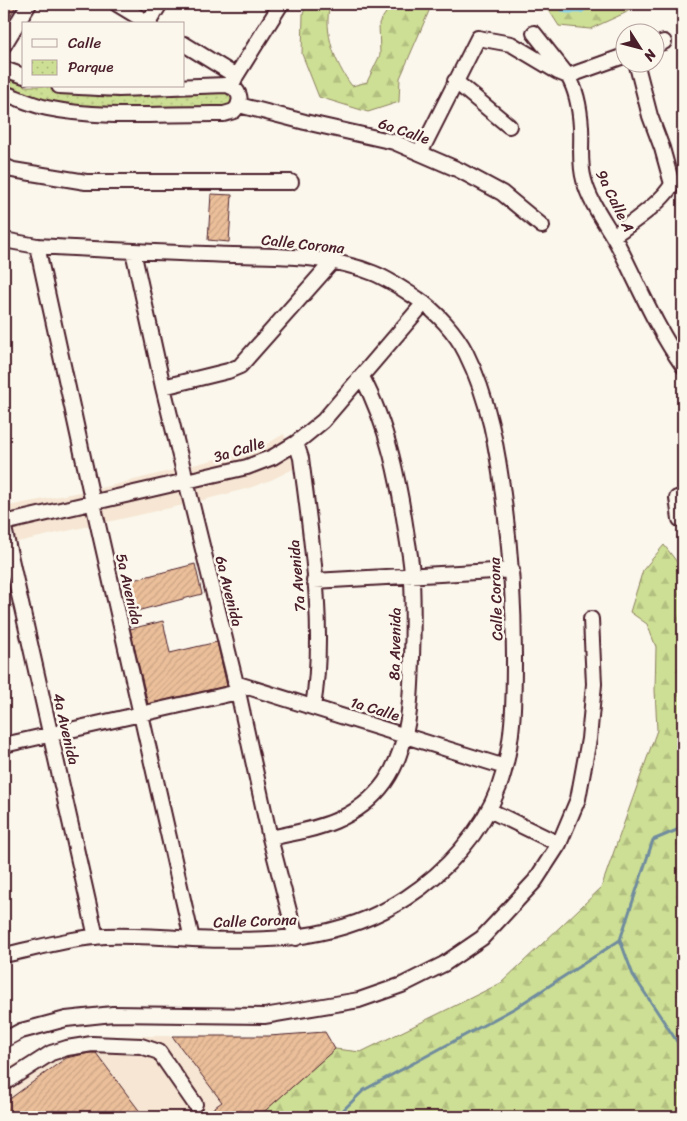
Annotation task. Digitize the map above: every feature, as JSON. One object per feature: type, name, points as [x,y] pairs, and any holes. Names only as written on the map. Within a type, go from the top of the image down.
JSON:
[{"type":"street","points":[[4,45],[28,4]]},
{"type":"street","points":[[117,4],[147,22]]},
{"type":"street","points":[[150,22],[160,4]]},
{"type":"street","points":[[185,87],[216,86],[234,81],[281,4]]},
{"type":"street","name":"9a Calle A","points":[[534,33],[574,86],[582,128],[581,160],[585,183],[647,305],[671,349],[683,366]]},
{"type":"street","points":[[420,153],[478,38],[511,44],[568,76],[614,60]]},
{"type":"street","points":[[4,93],[46,108],[88,113],[224,114],[234,112],[240,105],[240,96],[234,81],[185,45]]},
{"type":"street","points":[[4,69],[22,75]]},
{"type":"street","points":[[613,236],[642,215],[668,191],[672,184],[662,148],[647,107],[638,72]]},
{"type":"street","points":[[455,81],[509,126]]},
{"type":"street","points":[[81,88],[133,88]]},
{"type":"street","name":"6a Calle","points":[[240,105],[394,142],[459,170],[502,193],[542,226]]},
{"type":"street","points":[[4,166],[13,170],[86,182],[291,182]]},
{"type":"street","name":"Calle Corona","points":[[4,240],[37,246],[285,256],[333,261],[377,274],[424,303],[454,334],[464,350],[484,398],[501,475],[512,570],[514,620],[512,724],[505,767],[489,810],[479,827],[447,865],[431,880],[405,898],[382,912],[359,921],[333,930],[296,938],[245,940],[132,936],[96,937],[4,955]]},
{"type":"street","name":"5a Avenida","points":[[37,246],[192,939]]},
{"type":"street","name":"6a Avenida","points":[[133,251],[163,387],[237,688],[270,838],[296,938]]},
{"type":"street","points":[[163,387],[228,371],[240,366],[333,261]]},
{"type":"street","name":"3a Calle","points":[[4,523],[247,468],[273,457],[296,443],[323,421],[424,303]]},
{"type":"street","name":"8a Avenida","points":[[270,838],[314,830],[336,822],[354,812],[371,798],[385,781],[397,760],[406,735],[411,684],[412,576],[396,476],[380,420],[362,377]]},
{"type":"street","name":"7a Avenida","points":[[296,443],[302,466],[318,641],[316,690],[313,707]]},
{"type":"street","points":[[677,498],[680,519],[683,520]]},
{"type":"street","name":"4a Avenida","points":[[4,528],[96,937]]},
{"type":"street","points":[[314,581],[512,570]]},
{"type":"street","points":[[4,1040],[21,1032],[66,1019],[113,1014],[264,1016],[359,1000],[402,985],[444,964],[482,938],[535,881],[559,844],[578,799],[590,740],[594,684],[591,619]]},
{"type":"street","name":"1a Calle","points":[[4,745],[237,688],[313,707],[505,767]]},
{"type":"street","points":[[489,810],[559,844]]},
{"type":"street","points":[[4,1084],[51,1053],[67,1048],[92,1044],[141,1046],[159,1052],[195,1104]]},
{"type":"shaded area","points":[[284,434],[295,468],[271,480],[249,488],[188,504],[4,545],[4,507],[110,486],[260,448]]},
{"type":"shaded area","points":[[325,1032],[335,1049],[258,1117],[4,1117],[4,1069],[44,1050],[75,1041],[105,1036],[269,1036]]},
{"type":"green space","points":[[307,4],[330,4],[328,15],[329,36],[340,68],[352,86],[367,82],[380,55],[379,23],[392,4],[429,4],[429,11],[400,78],[399,102],[368,112],[319,97],[302,54],[303,14]]},
{"type":"green space","points":[[545,4],[639,4],[625,13],[590,29],[559,26]]},
{"type":"green space","points":[[4,69],[22,75],[22,88],[185,88],[185,85],[226,85],[238,107],[109,114],[4,93]]},
{"type":"green space","points":[[664,545],[683,570],[683,1117],[258,1117],[335,1049],[361,1052],[501,983],[601,888],[657,730],[655,690],[656,647],[647,624],[630,612],[643,570]]},
{"type":"building","points":[[4,4],[17,4],[4,27]]},
{"type":"building","points":[[211,194],[232,195],[229,242],[208,240]]},
{"type":"building","points":[[195,564],[202,594],[133,612],[125,582]]},
{"type":"building","points":[[163,621],[170,653],[217,642],[227,686],[148,704],[130,629]]},
{"type":"building","points":[[325,1032],[335,1049],[258,1117],[201,1117],[222,1102],[172,1036],[269,1036]]},
{"type":"building","points":[[96,1053],[144,1117],[11,1117],[4,1108],[4,1103],[66,1058]]},
{"type":"waterway","points":[[567,4],[579,4]]},
{"type":"waterway","points":[[336,1117],[364,1090],[515,1008],[620,940],[653,840],[677,830],[683,813]]},
{"type":"waterway","points":[[620,940],[633,975],[680,1046],[683,1054]]}]
